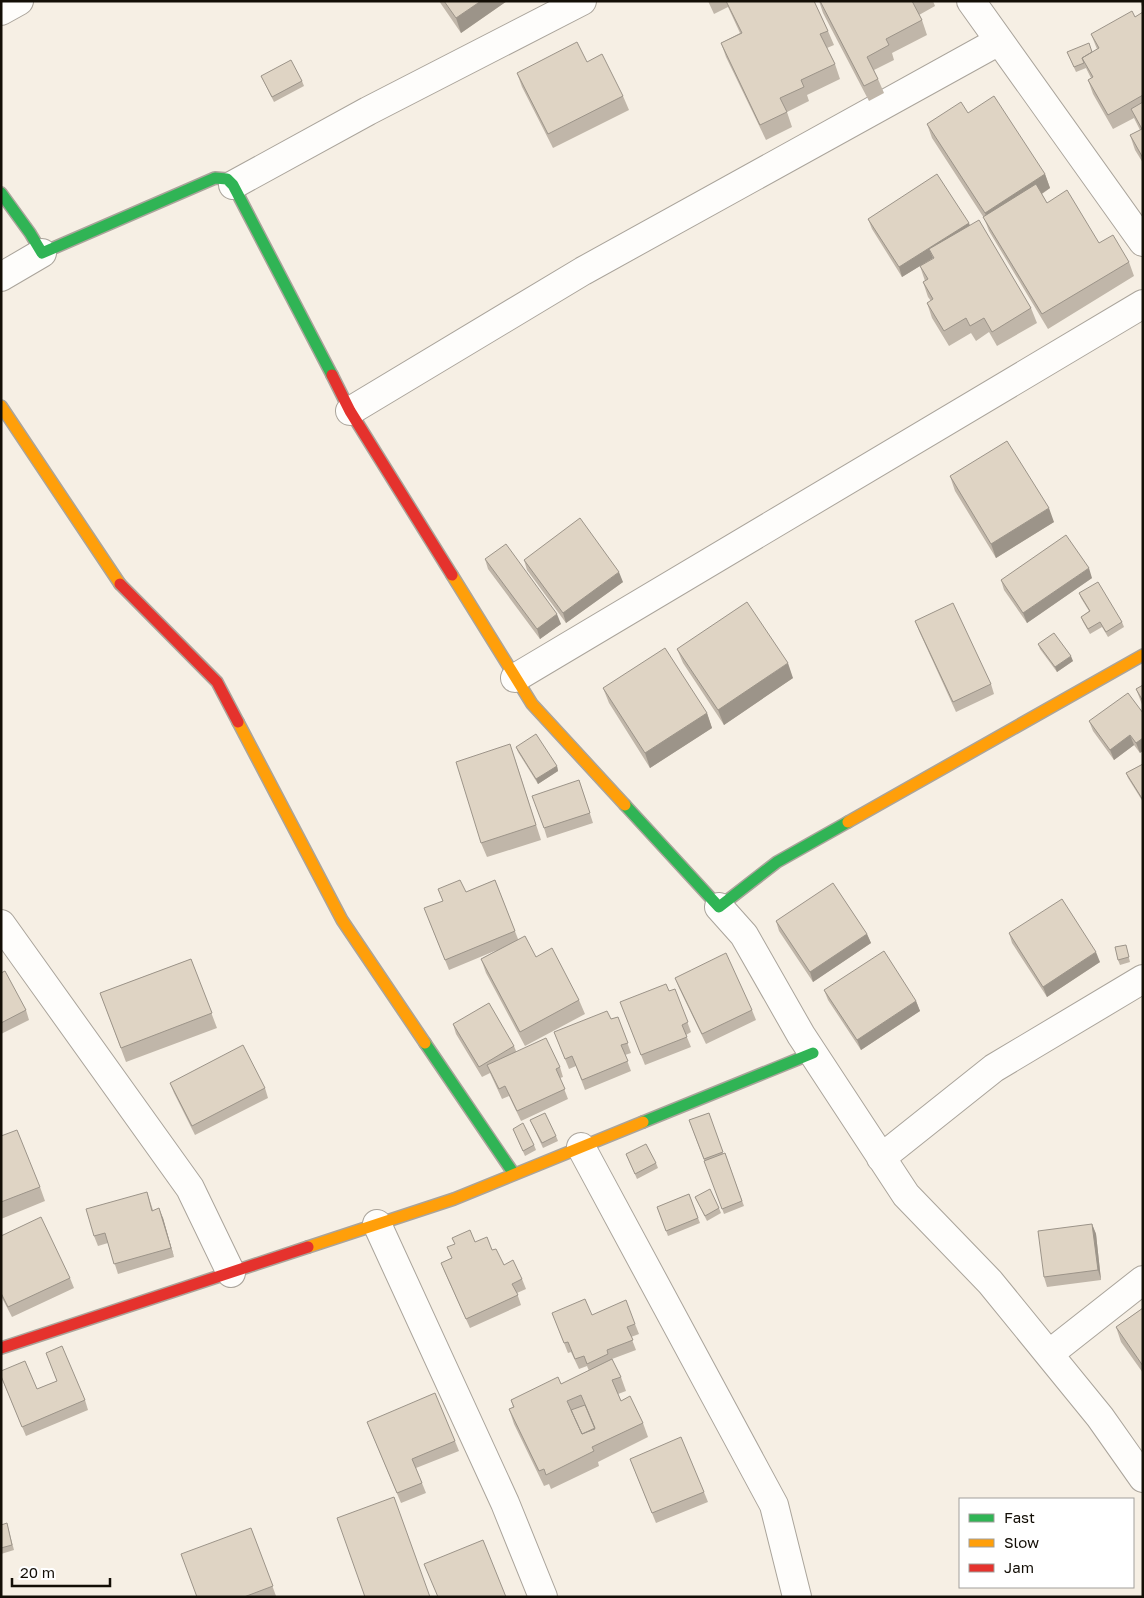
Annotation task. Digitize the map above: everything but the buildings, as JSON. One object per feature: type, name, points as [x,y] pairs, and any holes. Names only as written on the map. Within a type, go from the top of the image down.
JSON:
[{"type":"street","points":[[1,12],[19,1]]},
{"type":"street","points":[[233,184],[368,111],[582,1]]},
{"type":"street","points":[[971,1],[1143,242]]},
{"type":"street","points":[[350,411],[582,271],[999,41]]},
{"type":"street","points":[[1,277],[42,254],[215,178],[227,179],[233,184],[350,411],[532,704],[744,935],[813,1053],[906,1195],[990,1282],[1100,1417],[1143,1478]]},
{"type":"street","points":[[1,194],[30,233],[42,254]]},
{"type":"street","points":[[515,678],[1143,304]]},
{"type":"street","points":[[1,406],[121,585],[217,682],[342,920],[514,1174]]},
{"type":"street","points":[[719,907],[777,862],[1143,655]]},
{"type":"street","points":[[1,924],[190,1188],[231,1273]]},
{"type":"street","points":[[881,1158],[994,1068],[1143,979]]},
{"type":"street","points":[[1,1348],[454,1199],[813,1053]]},
{"type":"street","points":[[581,1147],[774,1505],[796,1597]]},
{"type":"street","points":[[377,1224],[505,1503],[543,1597]]},
{"type":"street","points":[[1050,1354],[1143,1280]]},
{"type":"traffic: fast","points":[[1,193],[42,253],[215,178],[227,179],[233,185],[332,375]]},
{"type":"traffic: fast","points":[[625,805],[719,907],[777,862],[848,822]]},
{"type":"traffic: fast","points":[[425,1043],[514,1174]]},
{"type":"traffic: fast","points":[[643,1122],[813,1053]]},
{"type":"traffic: slow","points":[[1,406],[120,584]]},
{"type":"traffic: slow","points":[[452,575],[532,704],[625,805]]},
{"type":"traffic: slow","points":[[848,822],[1143,655]]},
{"type":"traffic: slow","points":[[238,722],[342,920],[425,1043]]},
{"type":"traffic: slow","points":[[308,1247],[454,1199],[643,1122]]},
{"type":"traffic: jam","points":[[332,375],[350,411],[452,575]]},
{"type":"traffic: jam","points":[[120,584],[217,682],[238,722]]},
{"type":"traffic: jam","points":[[1,1348],[308,1247]]}]
